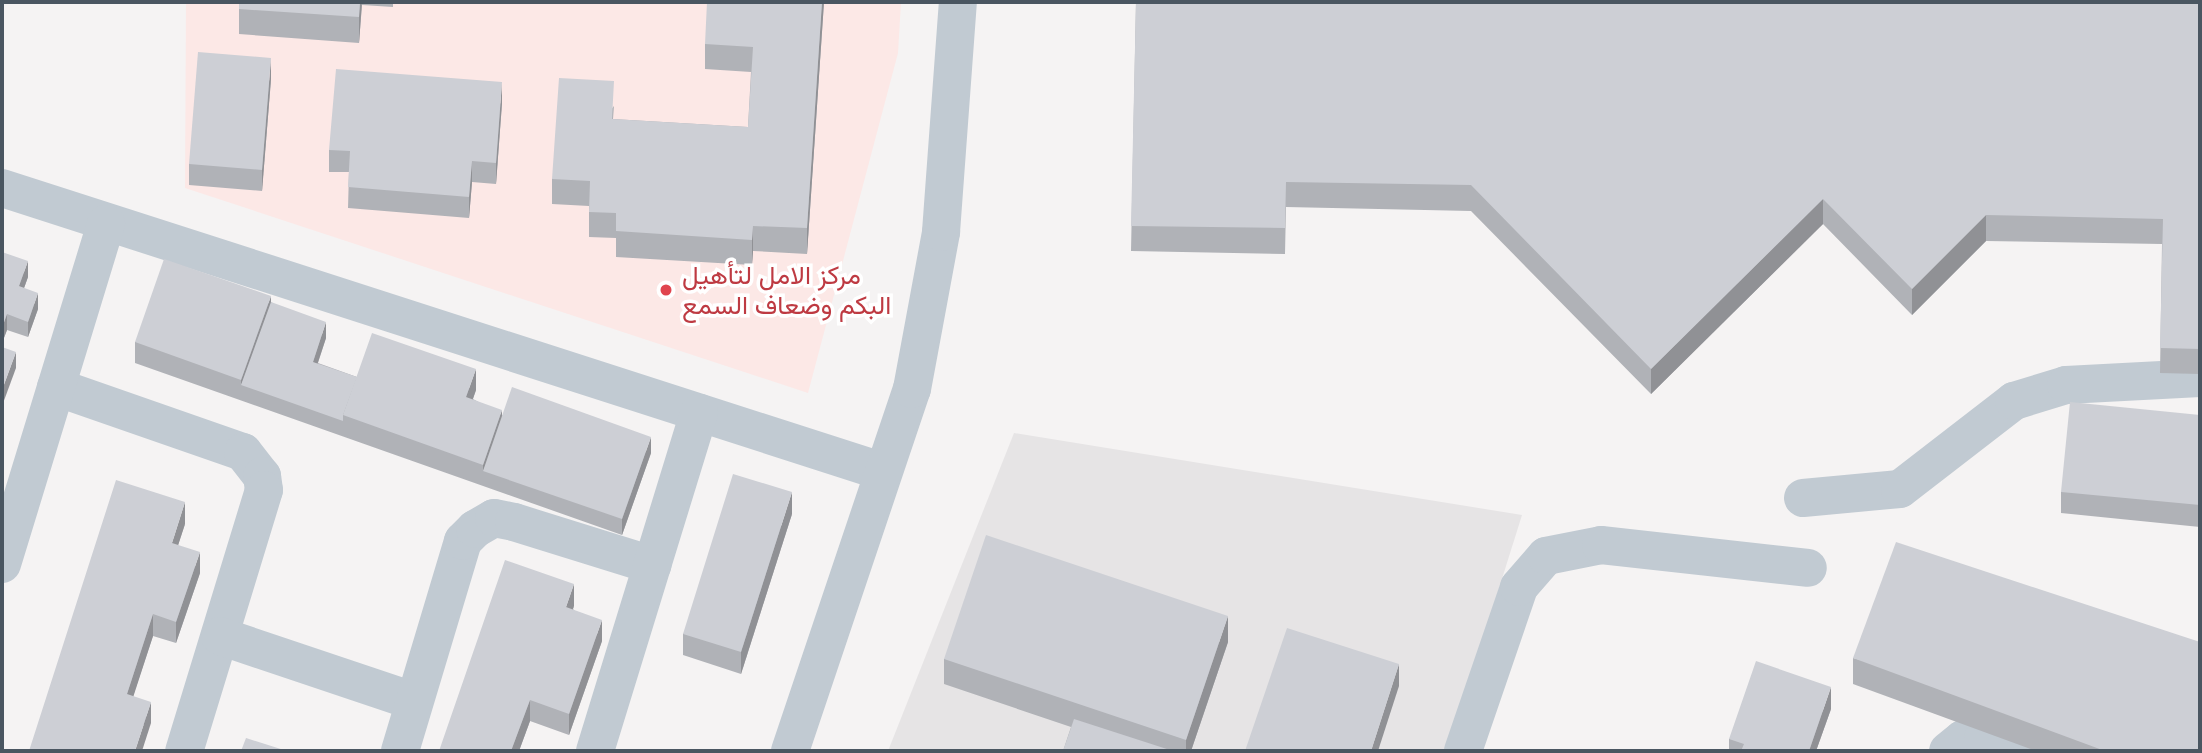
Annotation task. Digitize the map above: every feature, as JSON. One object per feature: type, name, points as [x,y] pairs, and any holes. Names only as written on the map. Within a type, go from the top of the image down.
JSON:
[{"type":"street","points":[[790,751],[881,471],[912,389],[930,304],[951,125],[958,2]]},
{"type":"street","points":[[2,188],[106,224],[881,471]]},
{"type":"street","points":[[2,564],[106,224]]},
{"type":"street","points":[[1803,498],[1900,489],[2014,401],[2053,389],[2200,378]]},
{"type":"street","points":[[56,387],[228,446],[254,463],[264,490],[184,751]]},
{"type":"street","points":[[595,751],[699,413]]},
{"type":"street","points":[[400,751],[463,541],[475,529],[495,518],[652,565]]},
{"type":"street","points":[[1463,751],[1519,587],[1546,556],[1601,545],[1808,568]]},
{"type":"street","points":[[220,636],[413,701]]},
{"type":"street","points":[[1948,751],[1963,739],[1983,739],[2012,751]]},
{"type":"shaded area","name":"مركز الامل لتأهيل البكم وضعاف السمع","points":[[186,2],[901,2],[898,53],[808,393],[185,188]]},
{"type":"shaded area","points":[[1014,433],[1522,515],[1448,751],[888,751]]},
{"type":"building","points":[[239,2],[360,2],[359,17],[239,9]]},
{"type":"building","points":[[707,2],[822,2],[807,228],[753,226],[752,240],[616,231],[616,213],[589,212],[590,181],[552,179],[559,78],[614,81],[612,119],[748,127],[753,47],[705,44]]},
{"type":"building","points":[[1136,2],[2200,2],[2200,349],[2160,348],[2163,219],[1986,215],[1912,289],[1823,199],[1651,369],[1471,185],[1286,182],[1285,228],[1131,226]]},
{"type":"building","points":[[198,52],[271,58],[262,170],[189,164]]},
{"type":"building","points":[[336,69],[502,82],[496,163],[472,161],[469,197],[348,187],[350,151],[329,150]]},
{"type":"building","points":[[2,252],[28,261],[19,286],[38,293],[28,322],[7,314],[2,328]]},
{"type":"building","points":[[164,259],[271,296],[241,380],[135,342]]},
{"type":"building","points":[[271,302],[326,322],[313,362],[357,377],[343,421],[241,385]]},
{"type":"building","points":[[372,333],[476,369],[466,397],[502,410],[483,465],[343,415]]},
{"type":"building","points":[[2,347],[16,352],[2,390]]},
{"type":"building","points":[[512,387],[651,437],[622,519],[483,471]]},
{"type":"building","points":[[2070,402],[2200,415],[2200,505],[2061,492]]},
{"type":"building","points":[[733,474],[792,492],[741,652],[683,634]]},
{"type":"building","points":[[116,480],[185,502],[172,543],[200,552],[176,622],[153,614],[127,694],[151,702],[135,751],[29,751]]},
{"type":"building","points":[[986,535],[1228,616],[1186,740],[944,659]]},
{"type":"building","points":[[1896,542],[2200,642],[2200,751],[2105,751],[1853,658]]},
{"type":"building","points":[[505,560],[574,584],[566,607],[602,620],[569,714],[530,700],[511,751],[439,751]]},
{"type":"building","points":[[1287,628],[1399,664],[1371,751],[1245,751]]},
{"type":"building","points":[[1756,661],[1831,687],[1809,751],[1741,751],[1744,744],[1729,739]]},
{"type":"building","points":[[1074,719],[1173,751],[1063,751]]},
{"type":"building","points":[[246,738],[287,751],[241,751]]},
{"type":"place","name":"مركز الامل لتأهيل البكم وضعاف السمع","points":[[666,290]]}]
